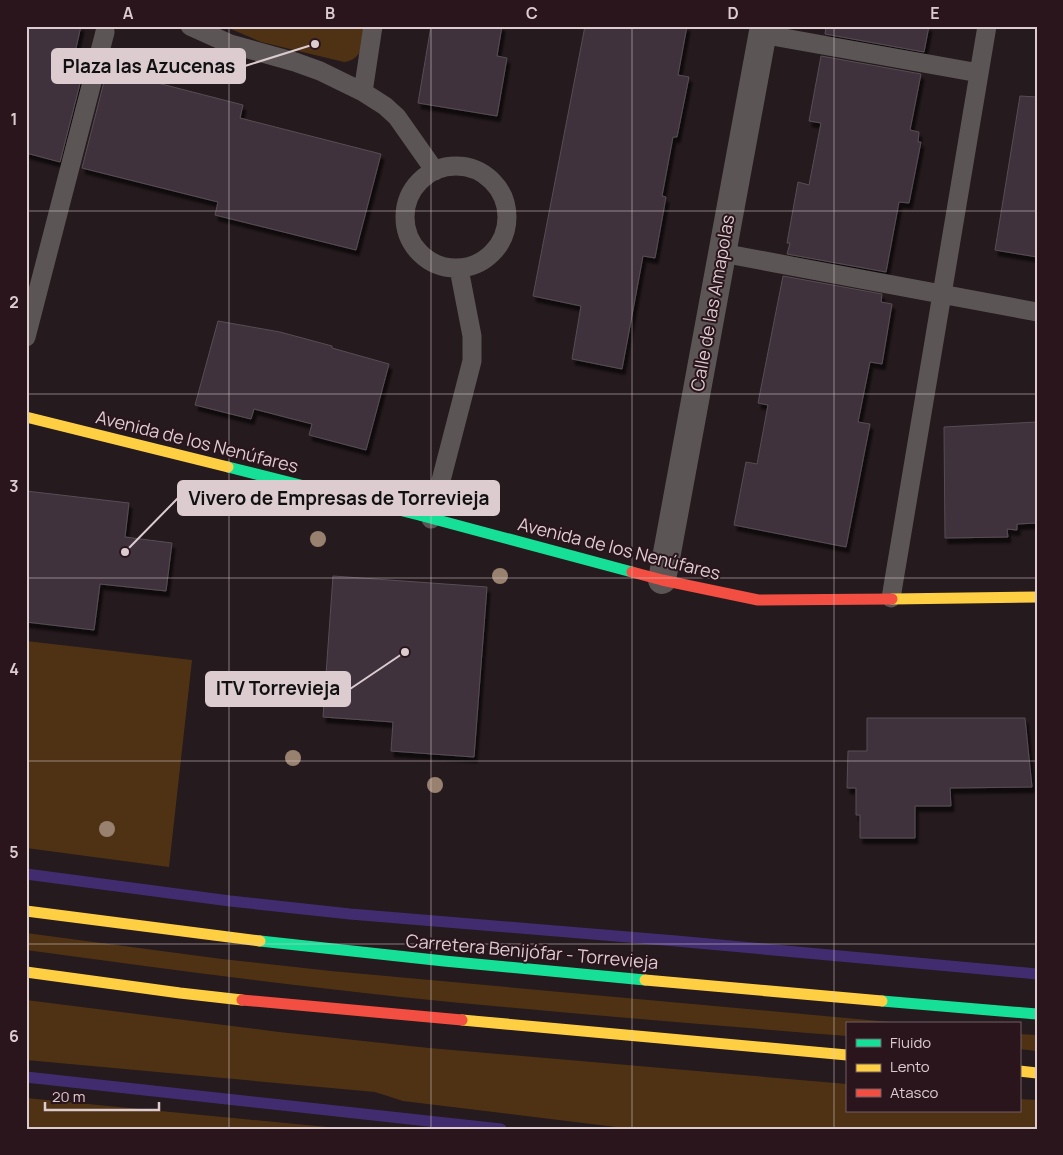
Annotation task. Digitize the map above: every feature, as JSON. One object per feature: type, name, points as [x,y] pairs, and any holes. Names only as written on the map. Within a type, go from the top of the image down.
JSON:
[{"type":"main road","name":"Avenida de los Nenúfares","points":[[26,417],[431,518],[662,580],[758,600],[1037,597]]},
{"type":"main road","name":"Carretera Benijófar - Torrevieja","points":[[26,911],[212,937],[330,950],[521,969],[1037,1014]]},
{"type":"main road","points":[[26,972],[324,1008],[846,1055]]},
{"type":"main road","points":[[1020,1071],[1037,1072]]},
{"type":"street","name":"Calle de las Amapolas","points":[[662,580],[763,30]]},
{"type":"lane","points":[[190,26],[230,44],[320,71],[363,92],[386,106],[397,117],[435,171]]},
{"type":"lane","points":[[363,92],[374,26]]},
{"type":"lane","points":[[891,598],[987,26]]},
{"type":"lane","points":[[763,30],[979,73]]},
{"type":"lane","points":[[26,337],[105,32]]},
{"type":"lane","points":[[451,166],[468,168],[484,174],[497,186],[506,202],[508,221],[503,239],[492,254],[477,265],[459,269],[439,266],[421,256],[410,240],[405,220],[408,200],[418,183],[435,171],[451,166]]},
{"type":"lane","points":[[722,253],[1037,312]]},
{"type":"lane","points":[[431,518],[472,362],[472,336],[459,269]]},
{"type":"shaded area","points":[[224,26],[367,26],[359,54],[350,61],[344,62],[261,42]]},
{"type":"shaded area","points":[[26,641],[192,660],[169,867],[26,848]]},
{"type":"shaded area","points":[[26,933],[222,959],[331,971],[890,1022],[846,1022],[846,1036],[568,1013],[260,981],[26,950]]},
{"type":"shaded area","points":[[26,1000],[279,1032],[429,1048],[846,1084],[846,1112],[1020,1112],[1020,1099],[1037,1100],[1037,1129],[632,1129],[403,1101],[375,1092],[26,1060]]},
{"type":"shaded area","points":[[1020,1034],[1037,1035],[1037,1051],[1020,1049]]},
{"type":"shaded area","points":[[26,1098],[348,1129],[26,1129]]},
{"type":"building","points":[[26,26],[81,26],[73,61],[85,64],[60,162],[26,153]]},
{"type":"building","points":[[431,26],[502,26],[497,56],[507,58],[497,116],[418,103]]},
{"type":"building","points":[[585,26],[687,26],[678,75],[689,77],[677,137],[673,137],[662,196],[666,197],[655,258],[643,256],[622,369],[572,359],[581,306],[533,296]]},
{"type":"building","points":[[826,26],[929,26],[924,52],[825,34]]},
{"type":"building","points":[[821,56],[921,74],[910,130],[919,132],[918,142],[921,142],[909,203],[899,202],[886,272],[787,254],[790,243],[787,243],[798,182],[809,185],[821,123],[809,121]]},
{"type":"building","points":[[107,70],[243,105],[240,118],[381,154],[356,250],[215,215],[218,202],[82,168]]},
{"type":"building","points":[[1020,96],[1037,97],[1037,257],[995,250]]},
{"type":"building","points":[[783,276],[882,294],[881,302],[892,304],[882,364],[870,362],[858,422],[870,424],[846,547],[734,525],[746,462],[757,464],[768,405],[758,403]]},
{"type":"building","points":[[218,321],[280,332],[389,364],[366,450],[309,435],[312,424],[254,409],[251,419],[195,405]]},
{"type":"building","points":[[1037,422],[1037,523],[1017,524],[1017,530],[1007,529],[1008,537],[945,538],[944,427]]},
{"type":"building","points":[[26,491],[129,503],[125,537],[172,543],[166,591],[100,584],[94,630],[26,622]]},
{"type":"building","points":[[333,576],[487,587],[474,757],[391,751],[393,722],[323,717]]},
{"type":"building","points":[[867,718],[1025,718],[1032,787],[950,788],[951,806],[915,806],[915,838],[860,838],[860,815],[856,815],[856,788],[847,788],[848,751],[867,751]]},
{"type":"waterway","points":[[26,874],[230,901],[350,914],[1037,974]]},
{"type":"waterway","points":[[26,1077],[501,1129]]},
{"type":"traffic: fast","points":[[228,467],[419,515],[632,572]]},
{"type":"traffic: fast","points":[[260,941],[645,980]]},
{"type":"traffic: fast","points":[[882,1001],[1037,1014]]},
{"type":"traffic: slow","points":[[26,417],[228,467]]},
{"type":"traffic: slow","points":[[892,599],[1037,597]]},
{"type":"traffic: slow","points":[[26,911],[260,941]]},
{"type":"traffic: slow","points":[[26,972],[242,1000]]},
{"type":"traffic: slow","points":[[645,980],[882,1001]]},
{"type":"traffic: slow","points":[[462,1020],[846,1055]]},
{"type":"traffic: slow","points":[[1020,1071],[1037,1073]]},
{"type":"traffic: jam","points":[[632,572],[758,600],[892,599]]},
{"type":"traffic: jam","points":[[242,1000],[462,1020]]},
{"type":"place","name":"Plaza las Azucenas","points":[[315,44]]},
{"type":"place","name":"Vivero de Empresas de Torrevieja","points":[[125,552]]},
{"type":"place","name":"ITV Torrevieja","points":[[405,652]]}]
